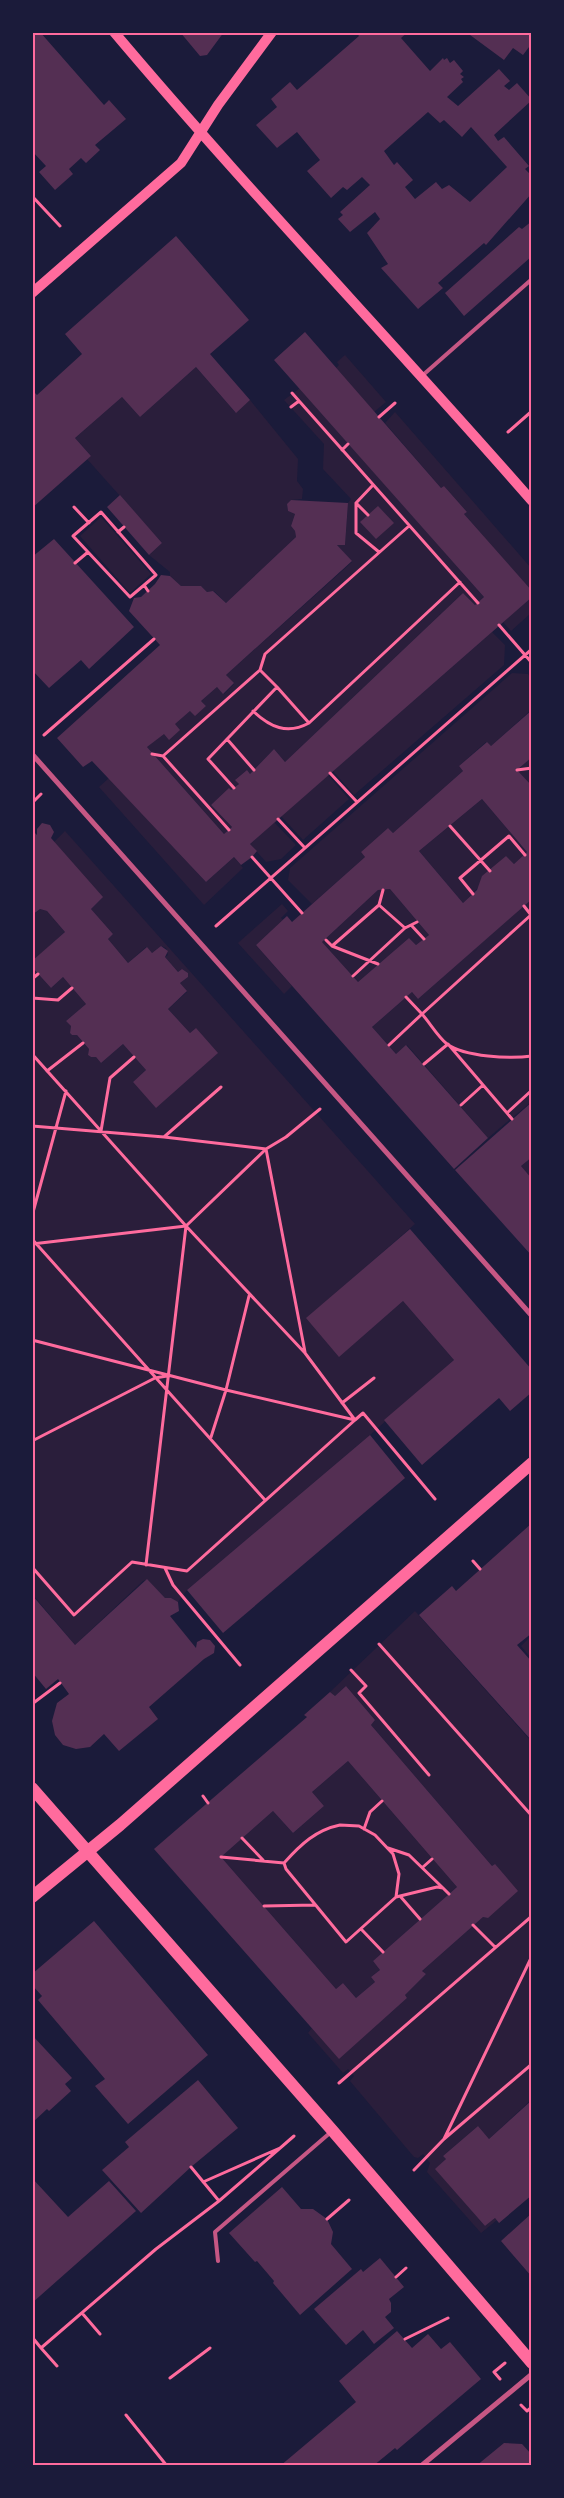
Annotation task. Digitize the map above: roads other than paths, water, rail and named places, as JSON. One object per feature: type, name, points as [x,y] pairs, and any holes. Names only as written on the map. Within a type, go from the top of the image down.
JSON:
[{"type":"main road","points":[[114,32],[199,133],[422,376],[532,501]]},
{"type":"main road","points":[[32,293],[181,163],[199,133],[272,32]]},
{"type":"main road","points":[[32,1897],[127,1819],[532,1463]]},
{"type":"main road","points":[[32,1788],[332,2130],[532,2363]]},
{"type":"street","points":[[32,754],[532,1316]]},
{"type":"street","points":[[421,2466],[532,2374]]},
{"type":"lane","points":[[422,376],[532,279]]},
{"type":"lane","points":[[218,2261],[215,2232],[332,2130]]}]
